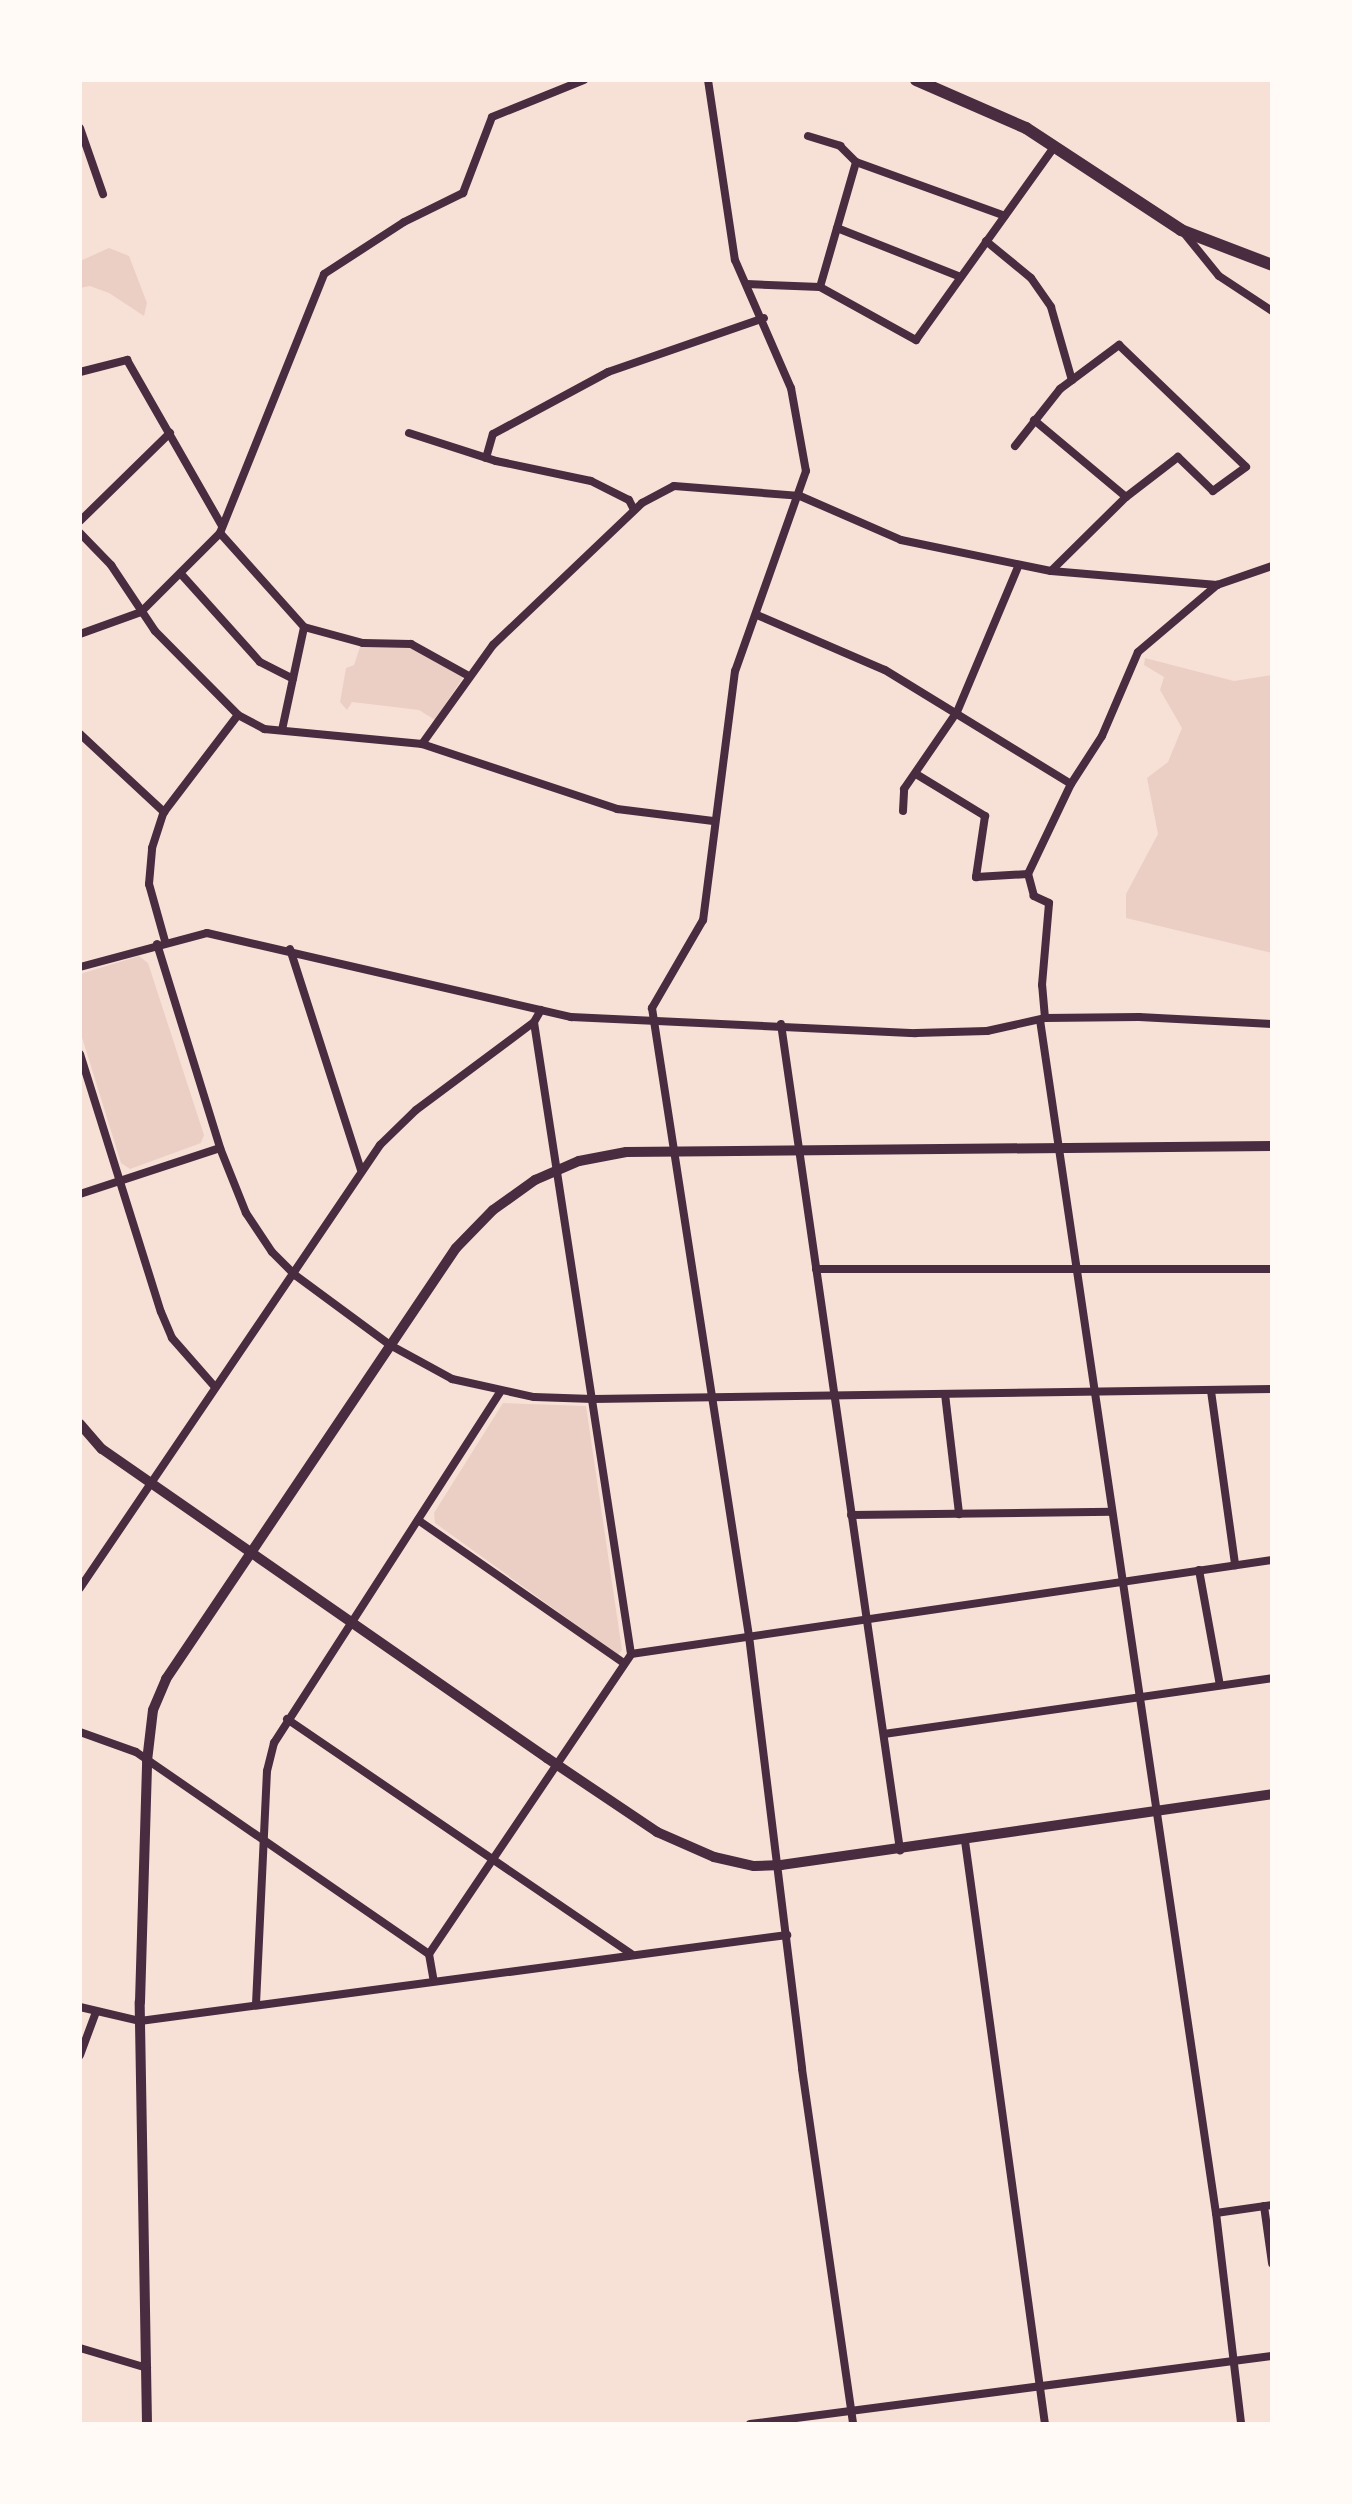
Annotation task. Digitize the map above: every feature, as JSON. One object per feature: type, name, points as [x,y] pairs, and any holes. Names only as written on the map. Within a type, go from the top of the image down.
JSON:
[{"type":"main road","points":[[916,80],[999,114],[1055,146],[1181,230],[1272,265]]},
{"type":"street","points":[[80,634],[141,612],[221,530],[324,274],[404,222],[463,193],[492,117],[584,80]]},
{"type":"street","points":[[708,80],[735,260],[764,318],[791,388],[806,471],[800,496],[735,671],[713,821],[703,920],[652,1008],[749,1636],[853,2424]]},
{"type":"street","points":[[80,128],[103,194]]},
{"type":"street","points":[[808,136],[840,146],[856,162],[1005,216]]},
{"type":"street","points":[[747,284],[820,287],[916,340],[1055,146]]},
{"type":"street","points":[[820,287],[856,162]]},
{"type":"street","points":[[837,228],[961,277]]},
{"type":"street","points":[[1181,230],[1219,276],[1272,311]]},
{"type":"street","points":[[986,241],[1031,278],[1051,307],[1072,380]]},
{"type":"street","points":[[486,458],[493,434],[608,372],[764,318]]},
{"type":"street","points":[[1015,446],[1034,420],[1072,380],[1119,345],[1246,467],[1213,491],[1178,457],[1126,497],[1051,571]]},
{"type":"street","points":[[80,372],[127,360],[221,530],[304,627],[363,643],[411,644],[469,676]]},
{"type":"street","points":[[1034,420],[1126,497]]},
{"type":"street","points":[[80,521],[170,433]]},
{"type":"street","points":[[409,433],[486,458],[591,481],[629,500],[634,510]]},
{"type":"street","points":[[422,744],[493,645],[634,510],[674,486],[800,496],[901,540],[1018,567],[1217,585]]},
{"type":"street","points":[[80,533],[111,565],[141,612],[238,715],[264,729],[422,744],[617,809],[713,821]]},
{"type":"street","points":[[1241,2424],[1237,2360],[1216,2213],[1057,1148],[1043,1019],[1042,985],[1049,903],[1034,896],[1028,874],[1071,784],[1102,736],[1138,652],[1217,585],[1272,566]]},
{"type":"street","points":[[903,811],[904,789],[957,712],[1018,567]]},
{"type":"street","points":[[181,574],[260,662],[293,679]]},
{"type":"street","points":[[757,615],[829,643],[957,712],[1071,784]]},
{"type":"street","points":[[282,730],[304,627]]},
{"type":"street","points":[[238,715],[164,812],[149,884],[161,942],[220,1148],[246,1213],[292,1273],[390,1345],[452,1379],[500,1392],[593,1399],[1272,1389]]},
{"type":"street","points":[[80,734],[164,812]]},
{"type":"street","points":[[916,774],[985,816],[976,877],[1028,874]]},
{"type":"street","points":[[80,967],[161,942],[207,933],[290,949],[541,1010],[656,1021],[781,1024],[916,1033],[987,1031],[1043,1019],[1139,1017],[1272,1024]]},
{"type":"street","points":[[290,949],[361,1170]]},
{"type":"street","points":[[80,1588],[361,1170],[416,1110],[534,1022],[541,1010]]},
{"type":"street","points":[[534,1022],[631,1654]]},
{"type":"street","points":[[781,1024],[900,1851]]},
{"type":"street","points":[[80,1054],[172,1338],[215,1387]]},
{"type":"street","points":[[147,2424],[140,2021],[147,1761],[153,1710],[166,1679],[390,1345],[475,1227],[516,1191],[557,1169],[613,1154],[676,1150],[1272,1146]]},
{"type":"street","points":[[80,1194],[220,1148]]},
{"type":"street","points":[[816,1269],[1272,1269]]},
{"type":"street","points":[[1211,1391],[1235,1565]]},
{"type":"street","points":[[256,2004],[267,1771],[287,1719],[500,1392]]},
{"type":"street","points":[[945,1394],[959,1514]]},
{"type":"street","points":[[80,1424],[102,1449],[250,1554],[557,1764],[687,1848],[754,1866],[781,1865],[900,1851],[1272,1794]]},
{"type":"street","points":[[851,1515],[1112,1512]]},
{"type":"street","points":[[418,1520],[624,1663]]},
{"type":"street","points":[[434,1981],[429,1954],[631,1654],[866,1616],[1272,1560]]},
{"type":"street","points":[[1199,1570],[1220,1685]]},
{"type":"street","points":[[884,1734],[1272,1678]]},
{"type":"street","points":[[287,1719],[633,1954]]},
{"type":"street","points":[[80,1732],[147,1761],[429,1954]]},
{"type":"street","points":[[965,1841],[1045,2424]]},
{"type":"street","points":[[80,2007],[140,2021],[787,1935]]},
{"type":"street","points":[[80,2055],[96,2012]]},
{"type":"street","points":[[1216,2213],[1268,2206],[1272,2263]]},
{"type":"street","points":[[80,2348],[147,2368]]},
{"type":"street","points":[[750,2424],[1272,2356]]},
{"type":"shaded area","points":[[109,248],[129,256],[147,303],[144,316],[109,293],[90,286],[80,288],[80,261]]},
{"type":"shaded area","points":[[360,647],[410,648],[464,676],[435,720],[419,710],[352,702],[347,710],[340,702],[346,668],[354,665]]},
{"type":"shaded area","points":[[1145,658],[1234,681],[1272,675],[1272,953],[1126,918],[1126,894],[1158,834],[1147,778],[1168,762],[1182,728],[1160,690],[1164,677],[1144,665]]},
{"type":"shaded area","points":[[139,956],[148,963],[204,1135],[201,1143],[130,1169],[121,1163],[80,1031],[80,974]]},
{"type":"shaded area","points":[[503,1403],[586,1406],[622,1650],[618,1655],[435,1523],[434,1513]]}]
